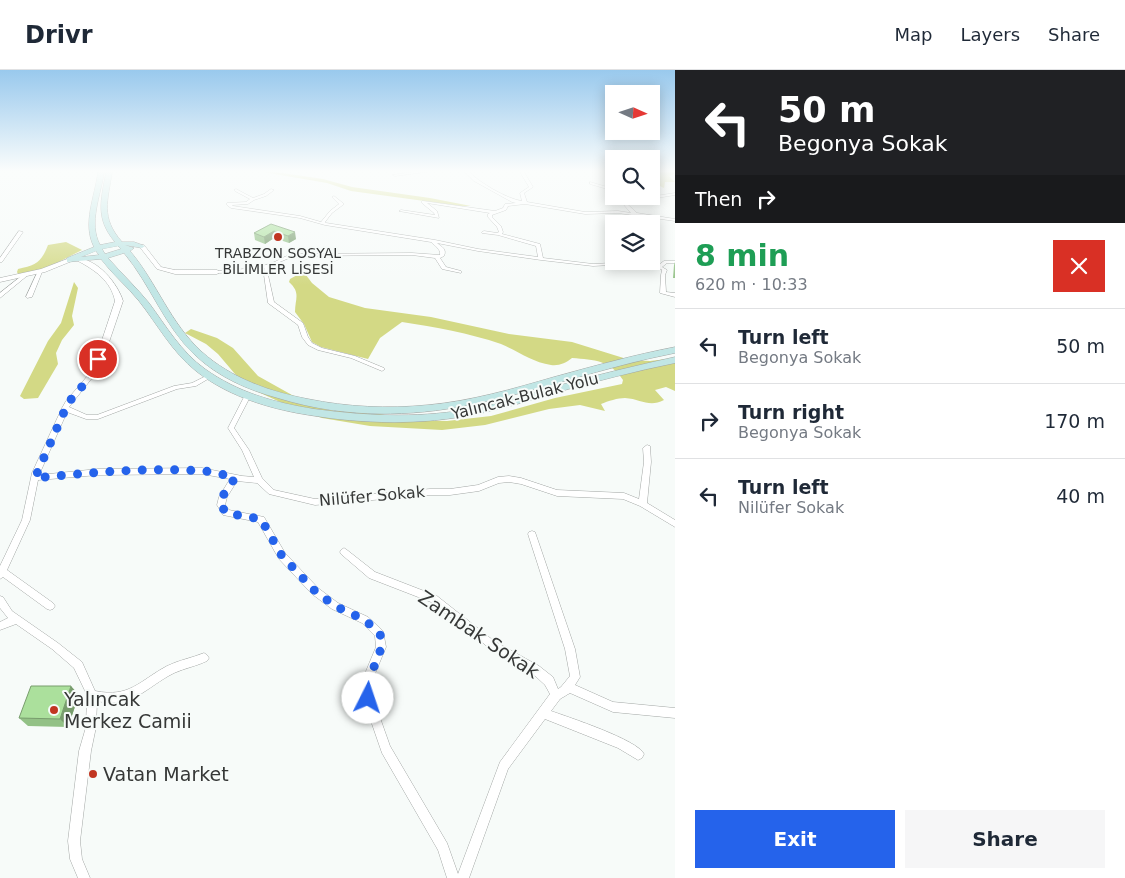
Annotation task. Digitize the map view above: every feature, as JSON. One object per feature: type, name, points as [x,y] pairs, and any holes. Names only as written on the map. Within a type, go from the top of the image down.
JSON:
[{"type":"main road","points":[[95,210],[92,233],[101,253]]},
{"type":"main road","name":"Yalıncak-Bulak Yolu","points":[[106,210],[105,220],[123,247],[144,273],[180,334],[208,362],[256,387],[320,405],[364,410],[389,410],[458,404],[630,359],[675,350]]},
{"type":"main road","points":[[70,260],[80,260],[123,247],[142,246]]},
{"type":"main road","points":[[70,260],[87,251],[101,253]]},
{"type":"main road","name":"Yalıncak-Bulak Yolu","points":[[101,253],[140,296],[164,332],[187,357],[210,376],[247,397],[274,405],[334,416],[374,419],[430,417],[468,412],[593,379],[675,360]]},
{"type":"street","points":[[246,210],[300,217],[326,224],[454,244],[486,252],[593,265],[605,264]]},
{"type":"street","points":[[326,224],[323,222],[334,210]]},
{"type":"street","points":[[401,211],[438,217],[433,210]]},
{"type":"street","points":[[480,210],[495,212]]},
{"type":"street","points":[[498,234],[501,232],[499,227],[490,217],[490,214],[503,210]]},
{"type":"street","points":[[565,210],[585,213],[618,212],[636,215]]},
{"type":"street","points":[[631,210],[636,215]]},
{"type":"street","points":[[660,218],[675,220]]},
{"type":"street","points":[[0,261],[21,232]]},
{"type":"street","points":[[484,232],[538,245],[541,259]]},
{"type":"street","points":[[142,246],[159,268],[175,272],[246,272],[268,266],[292,255],[349,254],[396,256],[414,254],[442,256],[443,252],[432,241]]},
{"type":"street","points":[[437,257],[444,268],[459,272]]},
{"type":"street","points":[[0,280],[40,272],[70,260]]},
{"type":"street","points":[[50,606],[1,573],[26,520],[35,478],[66,408],[93,372],[119,301],[118,293],[96,268],[80,260]]},
{"type":"street","points":[[660,266],[666,262],[675,262]]},
{"type":"street","points":[[268,266],[266,275],[271,303],[301,324],[305,337],[310,344],[320,349],[353,356],[382,369]]},
{"type":"street","points":[[660,268],[665,270],[663,275],[663,293],[675,295]]},
{"type":"street","points":[[29,298],[40,272]]},
{"type":"street","points":[[0,296],[26,275]]},
{"type":"street","points":[[66,408],[86,417],[98,417],[176,387],[194,386],[210,376]]},
{"type":"street","points":[[247,397],[230,428],[245,450],[259,480]]},
{"type":"street","points":[[643,504],[643,485],[649,464],[647,448]]},
{"type":"street","name":"Nilüfer Sokak","points":[[35,478],[98,472],[202,471],[235,478],[259,480],[272,492],[315,502],[450,492],[479,488],[498,480],[509,479],[557,493],[624,496],[643,504],[675,524]]},
{"type":"street","points":[[235,478],[222,497],[221,505],[226,513],[261,519],[282,556],[315,591],[335,606],[365,620],[380,634],[381,647],[369,676],[368,698],[386,749],[443,846],[453,878]]},
{"type":"street","points":[[463,878],[504,766],[556,695],[565,691],[575,677],[570,649],[532,534]]},
{"type":"street","name":"Zambak Sokak","points":[[344,552],[372,575],[434,598],[492,644],[535,670],[549,681],[556,695]]},
{"type":"street","points":[[0,600],[10,614],[78,665],[92,694],[91,727],[85,751],[74,841],[76,859],[84,878]]},
{"type":"street","points":[[0,626],[16,619]]},
{"type":"street","points":[[92,694],[108,699],[125,697],[172,670],[204,658]]},
{"type":"street","points":[[568,687],[613,707],[675,713]]},
{"type":"street","points":[[543,713],[622,744],[638,754]]},
{"type":"green space","points":[[66,242],[82,250],[45,269],[18,274],[18,269],[37,262],[43,256],[48,245]]},
{"type":"green space","points":[[299,274],[306,275],[312,283],[329,297],[365,308],[431,317],[509,334],[572,342],[630,360],[650,361],[675,358],[675,391],[666,387],[655,390],[664,400],[654,403],[622,398],[601,404],[605,411],[580,405],[549,409],[485,425],[442,430],[370,426],[322,418],[293,408],[254,390],[235,374],[218,354],[206,344],[185,333],[191,329],[217,338],[233,348],[258,376],[292,395],[329,410],[380,414],[410,420],[447,421],[491,416],[555,398],[622,384],[623,380],[613,368],[601,362],[572,358],[562,364],[551,365],[489,340],[402,322],[380,338],[368,359],[321,347],[312,342],[304,324],[295,312],[296,293],[289,282],[290,279]]},
{"type":"green space","points":[[74,282],[78,288],[72,316],[74,325],[62,340],[56,353],[58,364],[38,398],[24,399],[20,396],[48,341],[61,323]]},
{"type":"building","points":[[271,224],[295,232],[288,236],[274,231],[264,237],[254,233]]},
{"type":"building","points":[[31,686],[71,686],[60,719],[19,718]]},
{"type":"place","name":"TRABZON SOSYAL BİLİMLER LİSESİ","points":[[278,237]]},
{"type":"place","name":"Yalıncak Merkez Camii","points":[[54,710]]},
{"type":"place","name":"Vatan Market","points":[[93,774]]},
{"type":"route","points":[[98,359],[93,372],[68,403],[35,478],[98,472],[164,470],[202,471],[235,478],[222,497],[221,505],[226,513],[261,519],[282,556],[315,591],[335,606],[365,620],[380,634],[381,647],[369,676],[368,698]]}]
